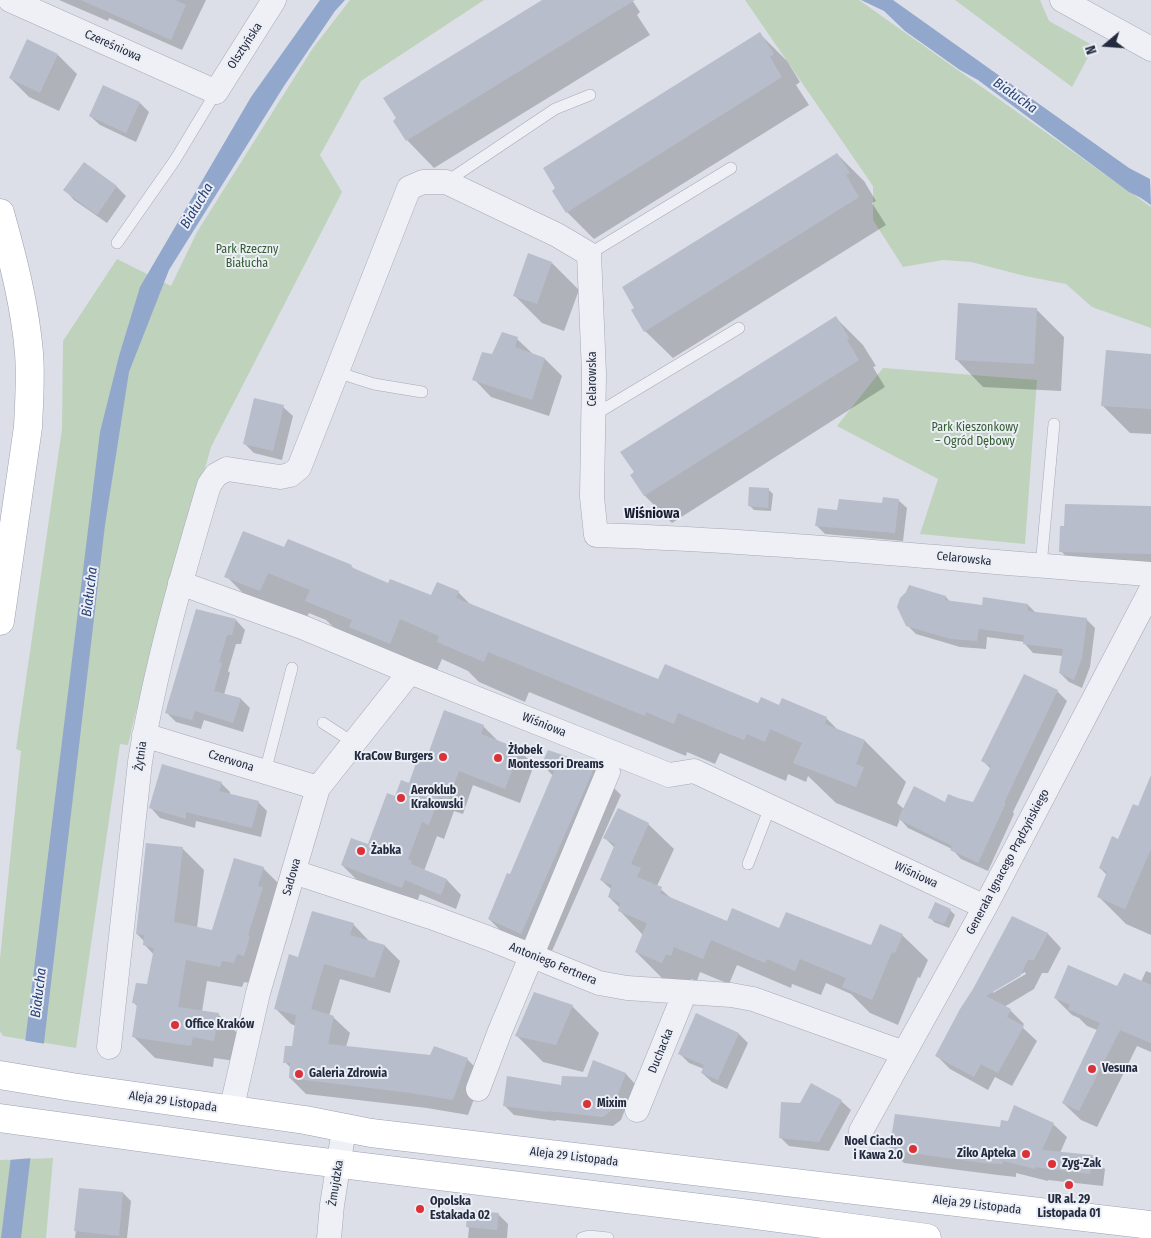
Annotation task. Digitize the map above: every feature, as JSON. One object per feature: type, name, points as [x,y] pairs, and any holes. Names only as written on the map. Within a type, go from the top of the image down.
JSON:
[{"type":"main road","points":[[0,213],[11,250],[22,302],[29,354],[30,395],[28,427],[0,621]]},
{"type":"main road","name":"Aleja 29 Listopada","points":[[3,1075],[231,1111],[305,1120],[344,1129],[1151,1226]]},
{"type":"main road","points":[[1,1118],[339,1164],[928,1238]]},
{"type":"street","name":"Czereśniowa","points":[[10,0],[216,92]]},
{"type":"street","name":"Olsztyńska","points":[[216,92],[274,0]]},
{"type":"street","points":[[1062,0],[1151,49]]},
{"type":"street","points":[[336,372],[409,188],[423,182],[446,182],[558,235],[590,254]]},
{"type":"street","name":"Celarowska","points":[[590,254],[594,373],[592,497],[596,535],[686,538],[810,546],[1151,574]]},
{"type":"street","name":"Żytnia","points":[[109,1047],[144,735],[180,583],[209,485],[216,475],[226,469],[280,477],[290,475],[298,468],[336,372]]},
{"type":"street","name":"Wiśniowa","points":[[180,583],[302,627],[669,775],[694,771],[985,907]]},
{"type":"street","name":"Generała Ignacego Prądzyńskiego","points":[[860,1131],[985,907],[1151,590]]},
{"type":"street","name":"Sadowa","points":[[231,1111],[258,993],[318,788],[410,672]]},
{"type":"street","name":"Czerwona","points":[[144,735],[318,788]]},
{"type":"street","points":[[478,1089],[608,772]]},
{"type":"street","name":"Antoniego Fertnera","points":[[294,872],[431,917],[532,955],[599,983],[627,988],[731,995],[754,999],[904,1053]]},
{"type":"street","name":"Duchacka","points":[[636,1110],[685,992]]},
{"type":"street","name":"Żmujdzka","points":[[329,1238],[332,1204],[344,1129]]},
{"type":"lane","points":[[117,243],[175,160],[216,92]]},
{"type":"lane","points":[[446,182],[555,109],[590,95]]},
{"type":"lane","points":[[590,254],[731,168]]},
{"type":"lane","points":[[594,415],[739,328]]},
{"type":"lane","points":[[336,372],[374,384],[422,392]]},
{"type":"lane","points":[[1041,566],[1054,424]]},
{"type":"lane","points":[[265,772],[292,668]]},
{"type":"lane","points":[[323,723],[354,743]]},
{"type":"lane","points":[[748,864],[770,806]]},
{"type":"lane","points":[[582,1238],[589,1236],[608,1238]]},
{"type":"green space","name":"Park Rzeczny Białucha","points":[[350,0],[484,0],[361,81],[320,155],[342,192],[211,447],[128,745],[120,744],[76,1048],[3,1036],[0,1031],[0,959],[21,751],[16,749],[62,429],[63,341],[117,259],[171,286],[197,232],[313,48]]},
{"type":"green space","points":[[745,0],[859,0],[1151,207],[1151,328],[1092,307],[1066,284],[971,262],[943,260],[903,267],[873,220],[873,186]]},
{"type":"green space","points":[[955,0],[1040,0],[1049,21],[1094,46],[1072,87]]},
{"type":"green space","name":"Park Kieszonkowy – Ogród Dębowy","points":[[883,368],[1037,380],[1025,544],[920,534],[938,479],[837,426]]},
{"type":"green space","points":[[53,1158],[46,1238],[0,1238],[0,1160]]},
{"type":"water","name":"Białucha","points":[[320,0],[345,0],[335,11],[284,86],[169,270],[129,372],[105,525],[21,1238],[1,1238],[100,432],[119,356],[140,287],[251,97]]},
{"type":"water","name":"Białucha","points":[[861,0],[893,0],[1129,168],[1150,179],[1151,205],[1129,192],[978,80],[960,70],[905,31],[884,11]]},
{"type":"pier","points":[[22,1040],[46,1044],[33,1158],[8,1160]]},
{"type":"building","points":[[81,0],[175,0],[186,5],[171,40]]},
{"type":"building","points":[[542,0],[635,0],[406,141],[393,121],[396,118],[383,98]]},
{"type":"building","points":[[760,32],[774,54],[770,57],[782,77],[566,213],[552,191],[555,188],[543,168]]},
{"type":"building","points":[[27,39],[58,54],[40,93],[9,78]]},
{"type":"building","points":[[103,85],[140,102],[126,133],[89,116]]},
{"type":"building","points":[[837,153],[850,173],[846,175],[859,197],[644,332],[631,310],[634,308],[622,287]]},
{"type":"building","points":[[84,162],[117,186],[97,215],[63,190]]},
{"type":"building","points":[[528,253],[552,262],[537,304],[513,296]]},
{"type":"building","points":[[958,303],[1037,308],[1034,364],[955,360]]},
{"type":"building","points":[[836,316],[859,360],[644,496],[630,475],[634,472],[620,452]]},
{"type":"building","points":[[502,332],[518,337],[515,347],[545,358],[532,400],[472,380],[482,352],[492,354]]},
{"type":"building","points":[[1106,350],[1151,354],[1151,409],[1101,406]]},
{"type":"building","points":[[254,398],[284,405],[273,451],[243,444]]},
{"type":"building","points":[[749,487],[769,488],[768,508],[748,506]]},
{"type":"building","points":[[883,497],[899,499],[895,533],[815,526],[818,508],[837,510],[839,499],[882,503]]},
{"type":"building","points":[[1065,504],[1151,506],[1151,554],[1059,552],[1060,526],[1064,526]]},
{"type":"building","points":[[243,531],[284,547],[288,539],[352,565],[351,567],[388,583],[390,579],[431,595],[437,582],[459,591],[456,598],[658,679],[665,664],[758,703],[761,697],[779,705],[782,698],[827,717],[825,724],[865,740],[856,764],[864,767],[856,787],[793,763],[802,743],[770,729],[765,742],[747,734],[744,740],[678,713],[674,724],[646,712],[645,716],[488,652],[484,662],[437,642],[439,636],[400,619],[390,644],[349,627],[352,620],[305,601],[310,590],[268,573],[260,591],[224,577]]},
{"type":"building","points":[[909,585],[946,596],[945,600],[982,605],[983,597],[1028,604],[1028,611],[1087,618],[1082,658],[1074,680],[1059,673],[1063,649],[1023,644],[1024,635],[979,629],[977,641],[951,639],[906,626],[897,607],[900,598],[906,592]]},
{"type":"building","points":[[196,609],[236,619],[232,635],[227,635],[219,662],[222,663],[214,691],[241,698],[233,723],[195,711],[192,720],[165,713]]},
{"type":"building","points":[[1024,674],[1058,690],[1004,803],[1006,803],[978,863],[950,850],[952,846],[898,819],[914,786],[945,802],[948,794],[973,802],[991,766],[981,761]]},
{"type":"building","points":[[444,710],[484,725],[481,734],[520,749],[505,789],[459,771],[448,800],[439,797],[429,825],[422,822],[408,859],[412,861],[411,864],[447,879],[441,895],[405,880],[402,888],[341,865],[351,838],[368,844],[387,793],[395,796],[401,780],[409,783],[419,755],[427,757]]},
{"type":"building","points":[[548,750],[595,766],[521,934],[488,919],[507,873],[510,874],[554,771],[541,765]]},
{"type":"building","points":[[162,764],[222,782],[219,791],[259,801],[252,828],[186,812],[186,819],[149,808]]},
{"type":"building","points":[[1151,775],[1151,849],[1125,909],[1097,897],[1107,872],[1099,868],[1112,836],[1118,839],[1133,804],[1138,806]]},
{"type":"building","points":[[618,808],[649,823],[631,864],[641,868],[637,877],[662,887],[660,893],[727,921],[732,908],[779,928],[786,912],[871,945],[880,924],[903,934],[895,953],[892,952],[872,1000],[842,987],[846,978],[800,959],[795,971],[767,959],[765,963],[711,940],[703,959],[674,947],[671,956],[666,954],[662,963],[635,952],[647,923],[618,911],[620,903],[608,897],[612,885],[600,880],[615,844],[603,838]]},
{"type":"building","points":[[146,843],[183,847],[174,922],[212,930],[234,858],[264,867],[258,886],[263,887],[248,935],[250,936],[244,956],[237,954],[234,963],[222,961],[220,967],[186,960],[178,1007],[219,1013],[214,1041],[193,1037],[191,1046],[132,1037],[137,1004],[132,1003],[136,983],[147,984],[154,948],[143,945],[144,935],[136,934]]},
{"type":"building","points":[[935,902],[951,909],[944,924],[928,918]]},
{"type":"building","points":[[312,911],[354,923],[350,935],[385,945],[374,978],[324,964],[311,1009],[334,1016],[328,1044],[430,1055],[434,1046],[468,1058],[453,1100],[289,1078],[290,1063],[283,1063],[285,1046],[292,1046],[296,1015],[274,1009],[289,954],[298,957]]},
{"type":"building","points":[[1012,916],[1048,933],[1034,960],[1028,960],[1020,976],[986,996],[1011,1009],[1007,1017],[1024,1026],[998,1073],[981,1064],[974,1077],[935,1056]]},
{"type":"building","points":[[1068,965],[1117,986],[1124,973],[1151,985],[1151,1043],[1120,1030],[1079,1111],[1062,1103],[1100,1023],[1068,1009],[1070,1005],[1054,998]]},
{"type":"building","points":[[534,992],[573,1005],[556,1045],[515,1036]]},
{"type":"building","points":[[696,1013],[739,1033],[718,1080],[701,1073],[704,1065],[678,1054]]},
{"type":"building","points":[[593,1060],[626,1073],[612,1110],[603,1117],[503,1106],[507,1076],[561,1085],[562,1076],[587,1077]]},
{"type":"building","points":[[811,1083],[842,1100],[819,1142],[779,1138],[781,1102],[800,1103]]},
{"type":"building","points":[[1014,1105],[1054,1123],[1042,1150],[1093,1155],[1090,1174],[1035,1167],[1035,1169],[1003,1161],[1003,1164],[984,1163],[889,1150],[895,1114],[1000,1127],[1001,1120],[1008,1121]]},
{"type":"building","points":[[79,1188],[123,1192],[119,1236],[74,1231]]},
{"type":"building","points":[[468,1210],[499,1213],[497,1230],[466,1227]]},
{"type":"place","name":"KraCow Burgers","points":[[443,757]]},
{"type":"place","name":"Żłobek Montessori Dreams","points":[[498,758]]},
{"type":"place","name":"Aeroklub Krakowski","points":[[401,798]]},
{"type":"place","name":"Żabka","points":[[361,851]]},
{"type":"place","name":"Office Kraków","points":[[175,1025]]},
{"type":"place","name":"Vesuna","points":[[1092,1069]]},
{"type":"place","name":"Galeria Zdrowia","points":[[299,1074]]},
{"type":"place","name":"Mixim","points":[[587,1104]]},
{"type":"place","name":"Noel Ciacho i Kawa 2.0","points":[[913,1149]]},
{"type":"place","name":"Ziko Apteka","points":[[1026,1154]]},
{"type":"place","name":"Zyg-Zak","points":[[1052,1164]]},
{"type":"place","name":"UR al. 29 Listopada 01","points":[[1069,1185]]},
{"type":"place","name":"Opolska Estakada 02","points":[[420,1209]]},
{"type":"district","name":"Wiśniowa","points":[[652,514]]}]
